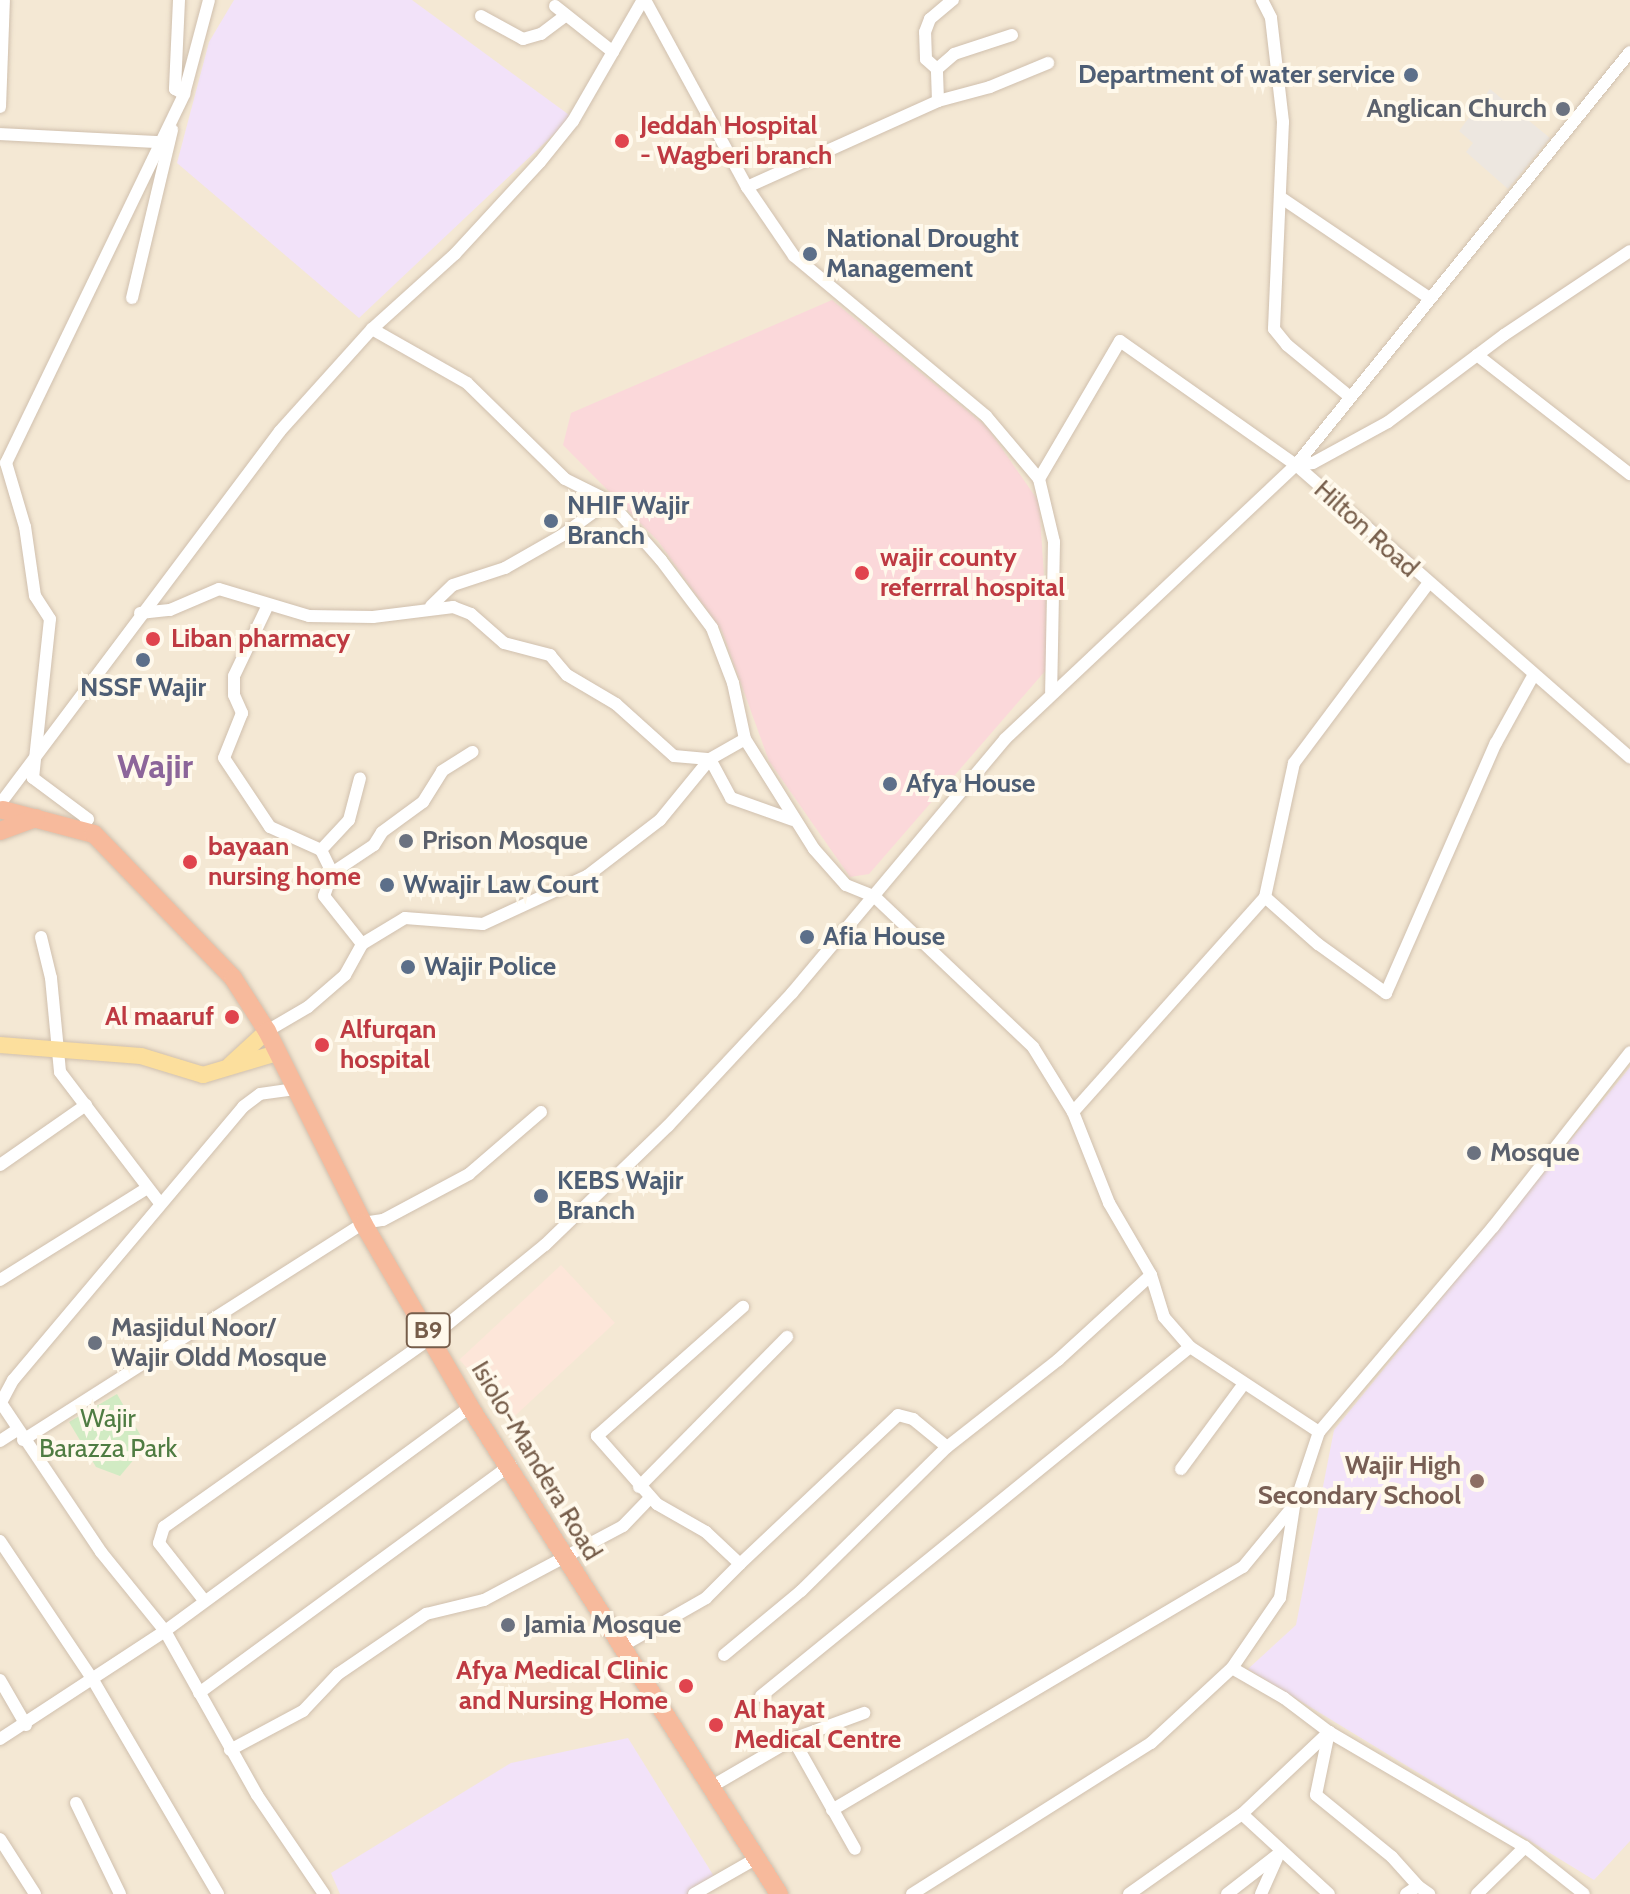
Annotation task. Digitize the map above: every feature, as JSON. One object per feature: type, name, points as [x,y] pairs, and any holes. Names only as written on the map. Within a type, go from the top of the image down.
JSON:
[{"type":"highway","points":[[1,816],[36,818],[83,827]]},
{"type":"highway","name":"Isiolo-Mandera Road","points":[[83,827],[200,939],[267,1031],[363,1223],[470,1407],[511,1465],[562,1555],[714,1785],[779,1894]]},
{"type":"main road","points":[[230,1065],[267,1031]]},
{"type":"main road","points":[[0,1045],[141,1056],[203,1075],[277,1053]]},
{"type":"street","points":[[0,107],[4,0]]},
{"type":"street","points":[[179,0],[175,89],[183,96]]},
{"type":"street","points":[[132,298],[209,0]]},
{"type":"street","points":[[0,787],[18,774],[39,748],[280,431],[372,329],[455,254],[540,162],[573,121],[644,0]]},
{"type":"street","points":[[644,0],[747,187],[794,256],[986,416],[1039,479],[1054,542],[1051,692]]},
{"type":"street","points":[[938,101],[937,69],[926,59],[925,32],[930,19],[953,0]]},
{"type":"street","points":[[1262,0],[1271,18],[1281,87],[1283,199],[1274,329],[1287,345],[1350,397]]},
{"type":"street","points":[[555,6],[613,52]]},
{"type":"street","points":[[481,16],[523,39],[541,34],[566,15]]},
{"type":"street","points":[[937,69],[954,54],[1012,35]]},
{"type":"street","points":[[203,1599],[159,1543],[164,1527],[432,1337],[545,1245],[668,1126],[875,897],[1005,739],[1051,692],[1206,554],[1296,465],[1630,52]]},
{"type":"street","points":[[747,187],[938,101],[990,87],[1048,63]]},
{"type":"street","points":[[83,827],[88,819],[33,778],[39,748],[50,619],[35,596],[25,527],[3,458],[183,96]]},
{"type":"street","points":[[0,134],[160,142]]},
{"type":"street","points":[[1283,199],[1429,298]]},
{"type":"street","name":"Hilton Road","points":[[1296,465],[1313,463],[1366,436],[1477,355],[1630,251]]},
{"type":"street","points":[[372,329],[467,383],[565,479],[609,501],[712,628],[733,683],[745,739],[796,821],[846,885],[875,897],[1033,1047],[1073,1112],[1109,1203],[1151,1275],[1164,1317],[1190,1347],[1243,1385],[1319,1432]]},
{"type":"street","points":[[1039,479],[1120,341],[1296,465]]},
{"type":"street","points":[[1477,355],[1630,474]]},
{"type":"street","name":"Hilton Road","points":[[1296,465],[1427,585],[1630,757]]},
{"type":"street","points":[[429,609],[453,585],[505,568],[561,536],[609,501]]},
{"type":"street","points":[[1073,1112],[1265,897],[1294,763],[1427,585]]},
{"type":"street","points":[[140,613],[170,610],[219,589],[267,607],[309,616],[373,617],[453,607],[471,614],[504,643],[550,655],[567,675],[616,704],[674,756],[710,759]]},
{"type":"street","points":[[267,607],[234,676],[234,695],[242,713],[224,758],[270,827],[321,850],[332,873]]},
{"type":"street","points":[[1265,897],[1318,944],[1386,993],[1496,743],[1533,676]]},
{"type":"street","points":[[267,1031],[308,1007],[345,975],[362,944],[405,918],[483,924],[587,876],[660,820],[710,759],[745,739]]},
{"type":"street","points":[[362,944],[324,896],[332,873],[374,845],[382,832],[423,802],[442,771],[472,752]]},
{"type":"street","points":[[710,759],[731,798],[753,808],[769,807],[796,821]]},
{"type":"street","points":[[1,816],[18,774]]},
{"type":"street","points":[[321,850],[349,820],[360,778]]},
{"type":"street","points":[[41,937],[51,978],[60,1072],[159,1202]]},
{"type":"street","points":[[912,1894],[1151,1743],[1232,1668],[1280,1598],[1295,1504],[1319,1432],[1493,1227],[1630,1052]]},
{"type":"street","points":[[295,1089],[260,1094],[243,1107],[159,1202],[13,1380],[1,1402],[20,1435],[101,1552],[165,1631],[230,1750],[324,1894]]},
{"type":"street","points":[[0,1165],[86,1105]]},
{"type":"street","points":[[0,1441],[20,1435],[363,1223],[383,1220],[469,1174],[541,1112]]},
{"type":"street","points":[[0,1280],[147,1188]]},
{"type":"street","points":[[724,1655],[801,1591],[947,1447],[1058,1360],[1151,1275]]},
{"type":"street","points":[[740,1564],[706,1532],[650,1498],[597,1436],[743,1307]]},
{"type":"street","points":[[639,1487],[787,1337]]},
{"type":"street","points":[[761,1696],[1190,1347]]},
{"type":"street","points":[[1181,1469],[1243,1385]]},
{"type":"street","points":[[0,1739],[26,1725],[165,1631],[203,1599],[470,1407]]},
{"type":"street","points":[[622,1646],[706,1598],[898,1415],[913,1419],[947,1447]]},
{"type":"street","points":[[199,1693],[511,1465]]},
{"type":"street","points":[[230,1750],[303,1711],[338,1674],[426,1614],[478,1603],[562,1555],[623,1526],[650,1498]]},
{"type":"street","points":[[832,1810],[1243,1567],[1295,1504]]},
{"type":"street","points":[[0,1541],[93,1680],[218,1894]]},
{"type":"street","points":[[1232,1668],[1284,1698],[1329,1732],[1525,1847],[1584,1894]]},
{"type":"street","points":[[0,1680],[26,1725]]},
{"type":"street","points":[[714,1785],[793,1739],[864,1713]]},
{"type":"street","points":[[1129,1894],[1242,1814],[1329,1732]]},
{"type":"street","points":[[1329,1732],[1316,1795],[1392,1857],[1423,1890],[1406,1894]]},
{"type":"street","points":[[793,1739],[855,1849]]},
{"type":"street","points":[[76,1803],[120,1894]]},
{"type":"street","points":[[1242,1814],[1329,1894]]},
{"type":"street","points":[[0,1839],[35,1894]]},
{"type":"street","points":[[1477,1894],[1525,1847]]},
{"type":"street","points":[[1227,1894],[1281,1852]]},
{"type":"street","points":[[1261,1894],[1281,1852]]},
{"type":"street","points":[[694,1894],[757,1858]]},
{"type":"shaded area","name":"Wajir","points":[[0,0],[1630,0],[1630,1894],[0,1894]]},
{"type":"shaded area","points":[[234,0],[412,0],[572,117],[359,318],[177,163],[209,42]]},
{"type":"shaded area","points":[[1490,89],[1550,138],[1508,189],[1466,152],[1473,143],[1459,131]]},
{"type":"shaded area","name":"wajir county referrral hospital","points":[[832,300],[987,427],[1039,502],[1046,605],[1046,670],[869,874],[850,877],[769,761],[722,631],[658,541],[563,445],[571,413]]},
{"type":"shaded area","name":"Wajir High Secondary School","points":[[1630,1067],[1630,1841],[1594,1880],[1248,1669],[1296,1625],[1334,1430]]},
{"type":"shaded area","points":[[561,1265],[615,1323],[513,1418],[459,1360]]},
{"type":"shaded area","points":[[628,1738],[715,1878],[687,1894],[340,1894],[331,1873],[511,1763]]},
{"type":"green space","name":"Wajir Barazza Park","points":[[117,1394],[146,1445],[120,1476],[96,1467],[69,1422]]},
{"type":"place","name":"Department of water service","points":[[1411,75]]},
{"type":"place","name":"Anglican Church","points":[[1563,109]]},
{"type":"place","name":"Jeddah Hospital - Wagberi branch","points":[[622,141]]},
{"type":"place","name":"National Drought Management","points":[[810,254]]},
{"type":"place","name":"NHIF Wajir Branch","points":[[551,521]]},
{"type":"place","name":"wajir county referrral hospital","points":[[862,573]]},
{"type":"place","name":"Liban pharmacy","points":[[153,639]]},
{"type":"place","name":"NSSF Wajir","points":[[143,660]]},
{"type":"place","name":"Afya House","points":[[890,784]]},
{"type":"place","name":"Prison Mosque","points":[[406,841]]},
{"type":"place","name":"bayaan nursing home","points":[[190,862]]},
{"type":"place","name":"Wwajir Law Court","points":[[387,885]]},
{"type":"place","name":"Afia House","points":[[807,937]]},
{"type":"place","name":"Wajir Police","points":[[408,967]]},
{"type":"place","name":"Al maaruf","points":[[232,1017]]},
{"type":"place","name":"Alfurqan hospital","points":[[322,1045]]},
{"type":"place","name":"Mosque","points":[[1474,1153]]},
{"type":"place","name":"KEBS Wajir Branch","points":[[541,1196]]},
{"type":"place","name":"Masjidul Noor/ Wajir Oldd Mosque","points":[[95,1343]]},
{"type":"place","name":"Wajir High Secondary School","points":[[1477,1481]]},
{"type":"place","name":"Jamia Mosque","points":[[508,1625]]},
{"type":"place","name":"Afya Medical Clinic and Nursing Home","points":[[686,1686]]},
{"type":"place","name":"Al hayat Medical Centre","points":[[716,1725]]},
{"type":"district","name":"Wajir","points":[[155,767]]}]
